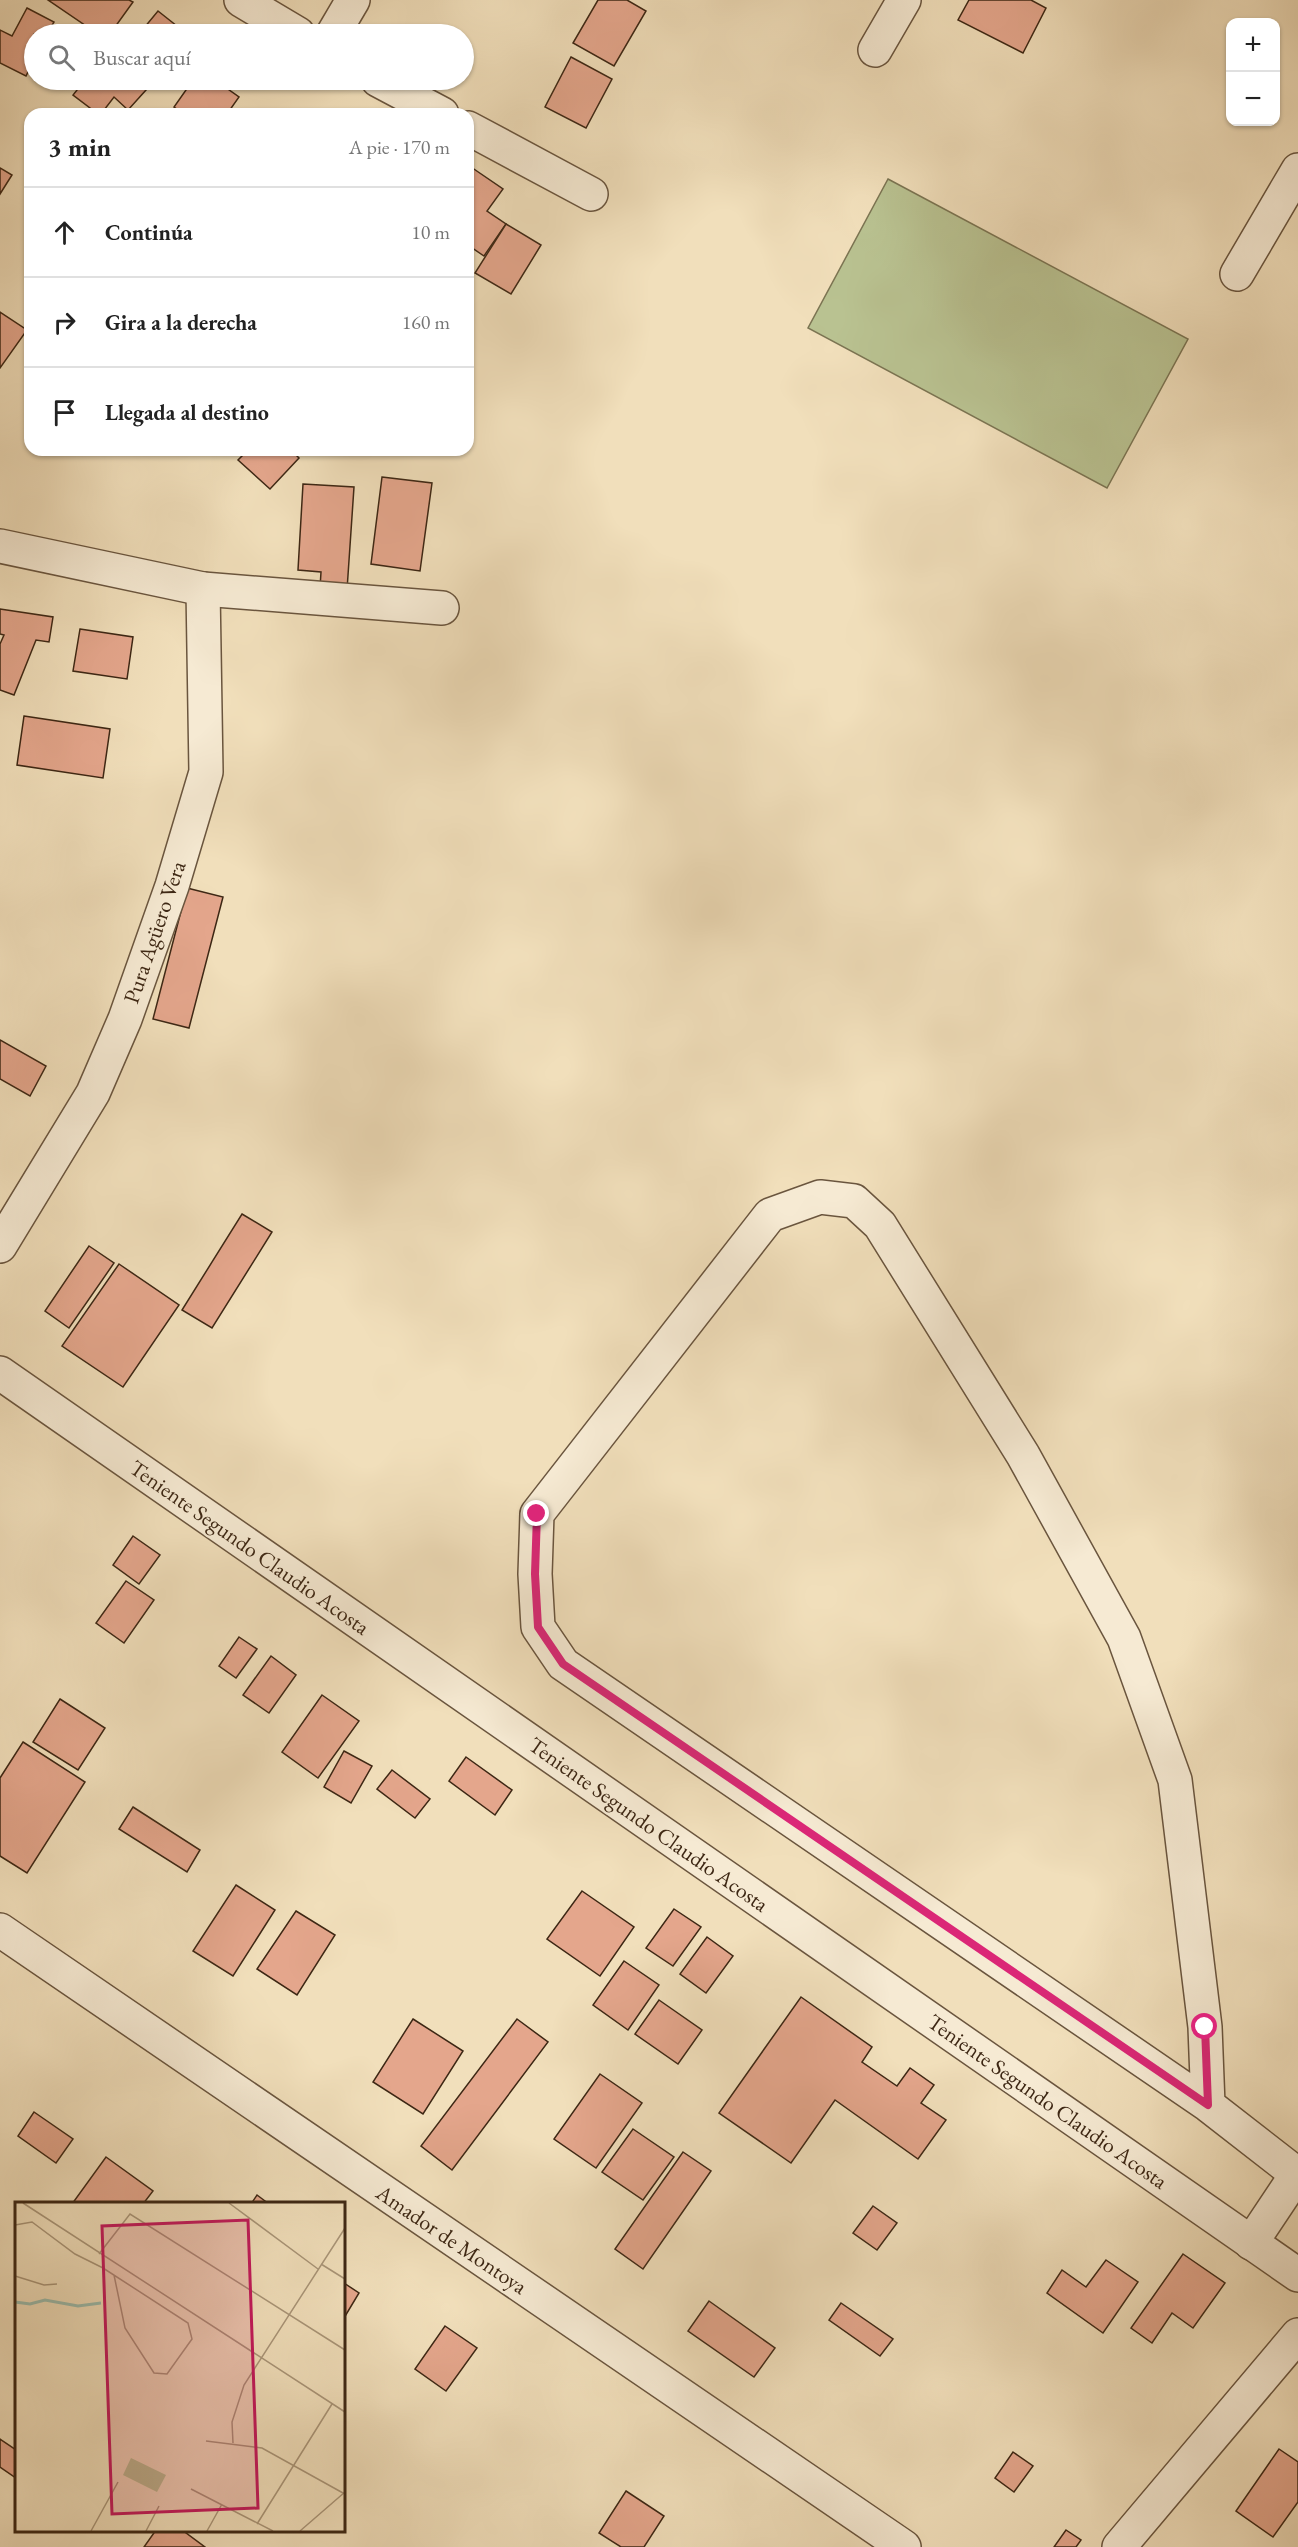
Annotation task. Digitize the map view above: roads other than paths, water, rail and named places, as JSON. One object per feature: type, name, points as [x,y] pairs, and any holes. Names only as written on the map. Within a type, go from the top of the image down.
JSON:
[{"type":"street","points":[[241,0],[281,24]]},
{"type":"street","points":[[339,24],[353,0]]},
{"type":"street","points":[[875,50],[904,0]]},
{"type":"street","points":[[397,90],[431,108]]},
{"type":"street","points":[[474,131],[591,194]]},
{"type":"street","points":[[1237,274],[1298,170]]},
{"type":"street","points":[[0,546],[203,590],[442,608]]},
{"type":"street","name":"Pura Agüero Vera","points":[[0,1246],[93,1093],[125,1019],[172,886],[206,772],[203,590]]},
{"type":"street","points":[[1208,2105],[1205,2027],[1174,1780],[1124,1638],[1023,1455],[880,1225],[854,1201],[820,1197],[770,1215],[537,1514],[535,1574],[538,1627],[563,1664],[1208,2105],[1297,2175],[1251,2243]]},
{"type":"street","name":"Teniente Segundo Claudio Acosta","points":[[0,1373],[1298,2275]]},
{"type":"street","name":"Amador de Montoya","points":[[0,1930],[904,2547]]},
{"type":"street","points":[[1119,2547],[1298,2335]]}]
